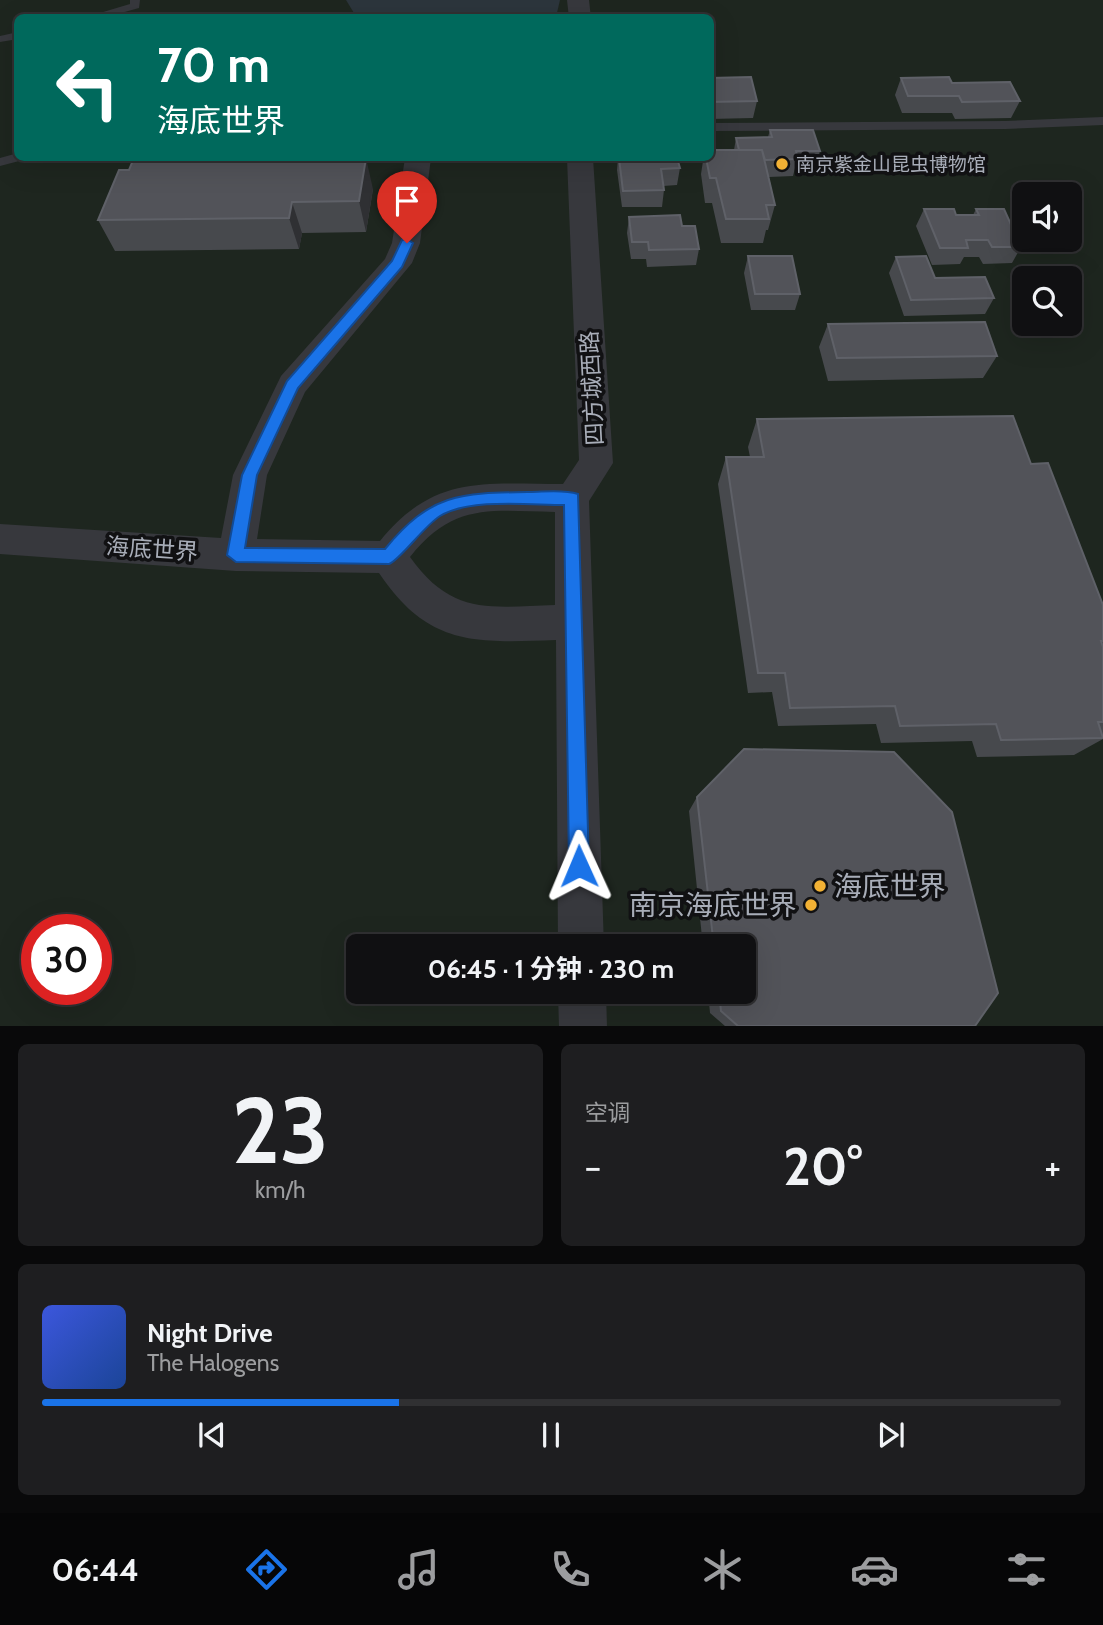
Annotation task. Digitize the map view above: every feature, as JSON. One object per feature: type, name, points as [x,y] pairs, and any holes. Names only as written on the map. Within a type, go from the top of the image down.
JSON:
[{"type":"street","points":[[236,555],[250,475],[292,384],[398,263],[407,243],[418,161]]},
{"type":"street","name":"四方城西路","points":[[572,498],[596,463],[580,161]]},
{"type":"street","points":[[574,622],[489,622],[444,614],[408,586],[389,557],[409,532],[436,510],[448,506],[470,499],[572,498],[581,934]]},
{"type":"street","name":"海底世界","points":[[0,539],[236,555],[389,557]]},
{"type":"street","points":[[582,1004],[583,1026]]},
{"type":"lane","points":[[104,14],[135,6],[135,0]]},
{"type":"lane","points":[[714,127],[1005,125],[1103,121]]},
{"type":"shaded area","points":[[0,0],[1103,0],[1103,1026],[0,1026]]},
{"type":"shaded area","points":[[346,0],[560,0],[557,14],[355,14]]},
{"type":"building","points":[[751,77],[757,101],[714,102],[714,78]]},
{"type":"building","points":[[949,77],[952,83],[1010,82],[1020,101],[962,102],[959,96],[908,96],[901,78]]},
{"type":"building","points":[[770,130],[813,130],[820,151],[796,151],[798,159],[765,160],[762,150],[739,150],[736,138],[772,137]]},
{"type":"building","points":[[714,150],[762,150],[775,205],[766,205],[769,219],[726,219],[716,178],[710,178],[707,161],[714,161]]},
{"type":"building","points":[[133,161],[366,161],[359,201],[292,202],[289,218],[98,220],[119,170],[129,170]]},
{"type":"building","points":[[619,161],[678,161],[680,168],[661,169],[664,190],[623,191]]},
{"type":"building","points":[[924,209],[954,209],[956,215],[979,215],[976,209],[1004,209],[1012,227],[1012,247],[992,247],[988,240],[966,240],[968,248],[940,248]]},
{"type":"building","points":[[680,215],[682,226],[695,226],[699,249],[649,250],[648,242],[632,242],[629,217]]},
{"type":"building","points":[[748,256],[792,256],[800,294],[755,294]]},
{"type":"building","points":[[926,256],[935,278],[985,277],[994,298],[911,300],[896,257]]},
{"type":"building","points":[[985,322],[997,356],[837,358],[828,324]]},
{"type":"building","points":[[1013,416],[1031,464],[1048,463],[1103,605],[1103,722],[1098,722],[1103,738],[1001,740],[996,724],[900,726],[895,706],[790,708],[785,673],[758,673],[726,457],[764,457],[757,419]]},
{"type":"building","name":"海底世界","points":[[744,749],[894,752],[952,812],[998,993],[975,1026],[738,1026],[721,1011],[720,1004],[756,1004],[756,934],[713,934],[697,797]]},
{"type":"place","name":"南京紫金山昆虫博物馆","points":[[782,164]]},
{"type":"place","name":"海底世界","points":[[820,886]]},
{"type":"place","name":"南京海底世界","points":[[811,905]]},
{"type":"route","points":[[407,243],[398,263],[372,295],[292,384],[250,475],[236,555],[389,557],[409,532],[436,510],[470,499],[572,498],[579,866]]}]
